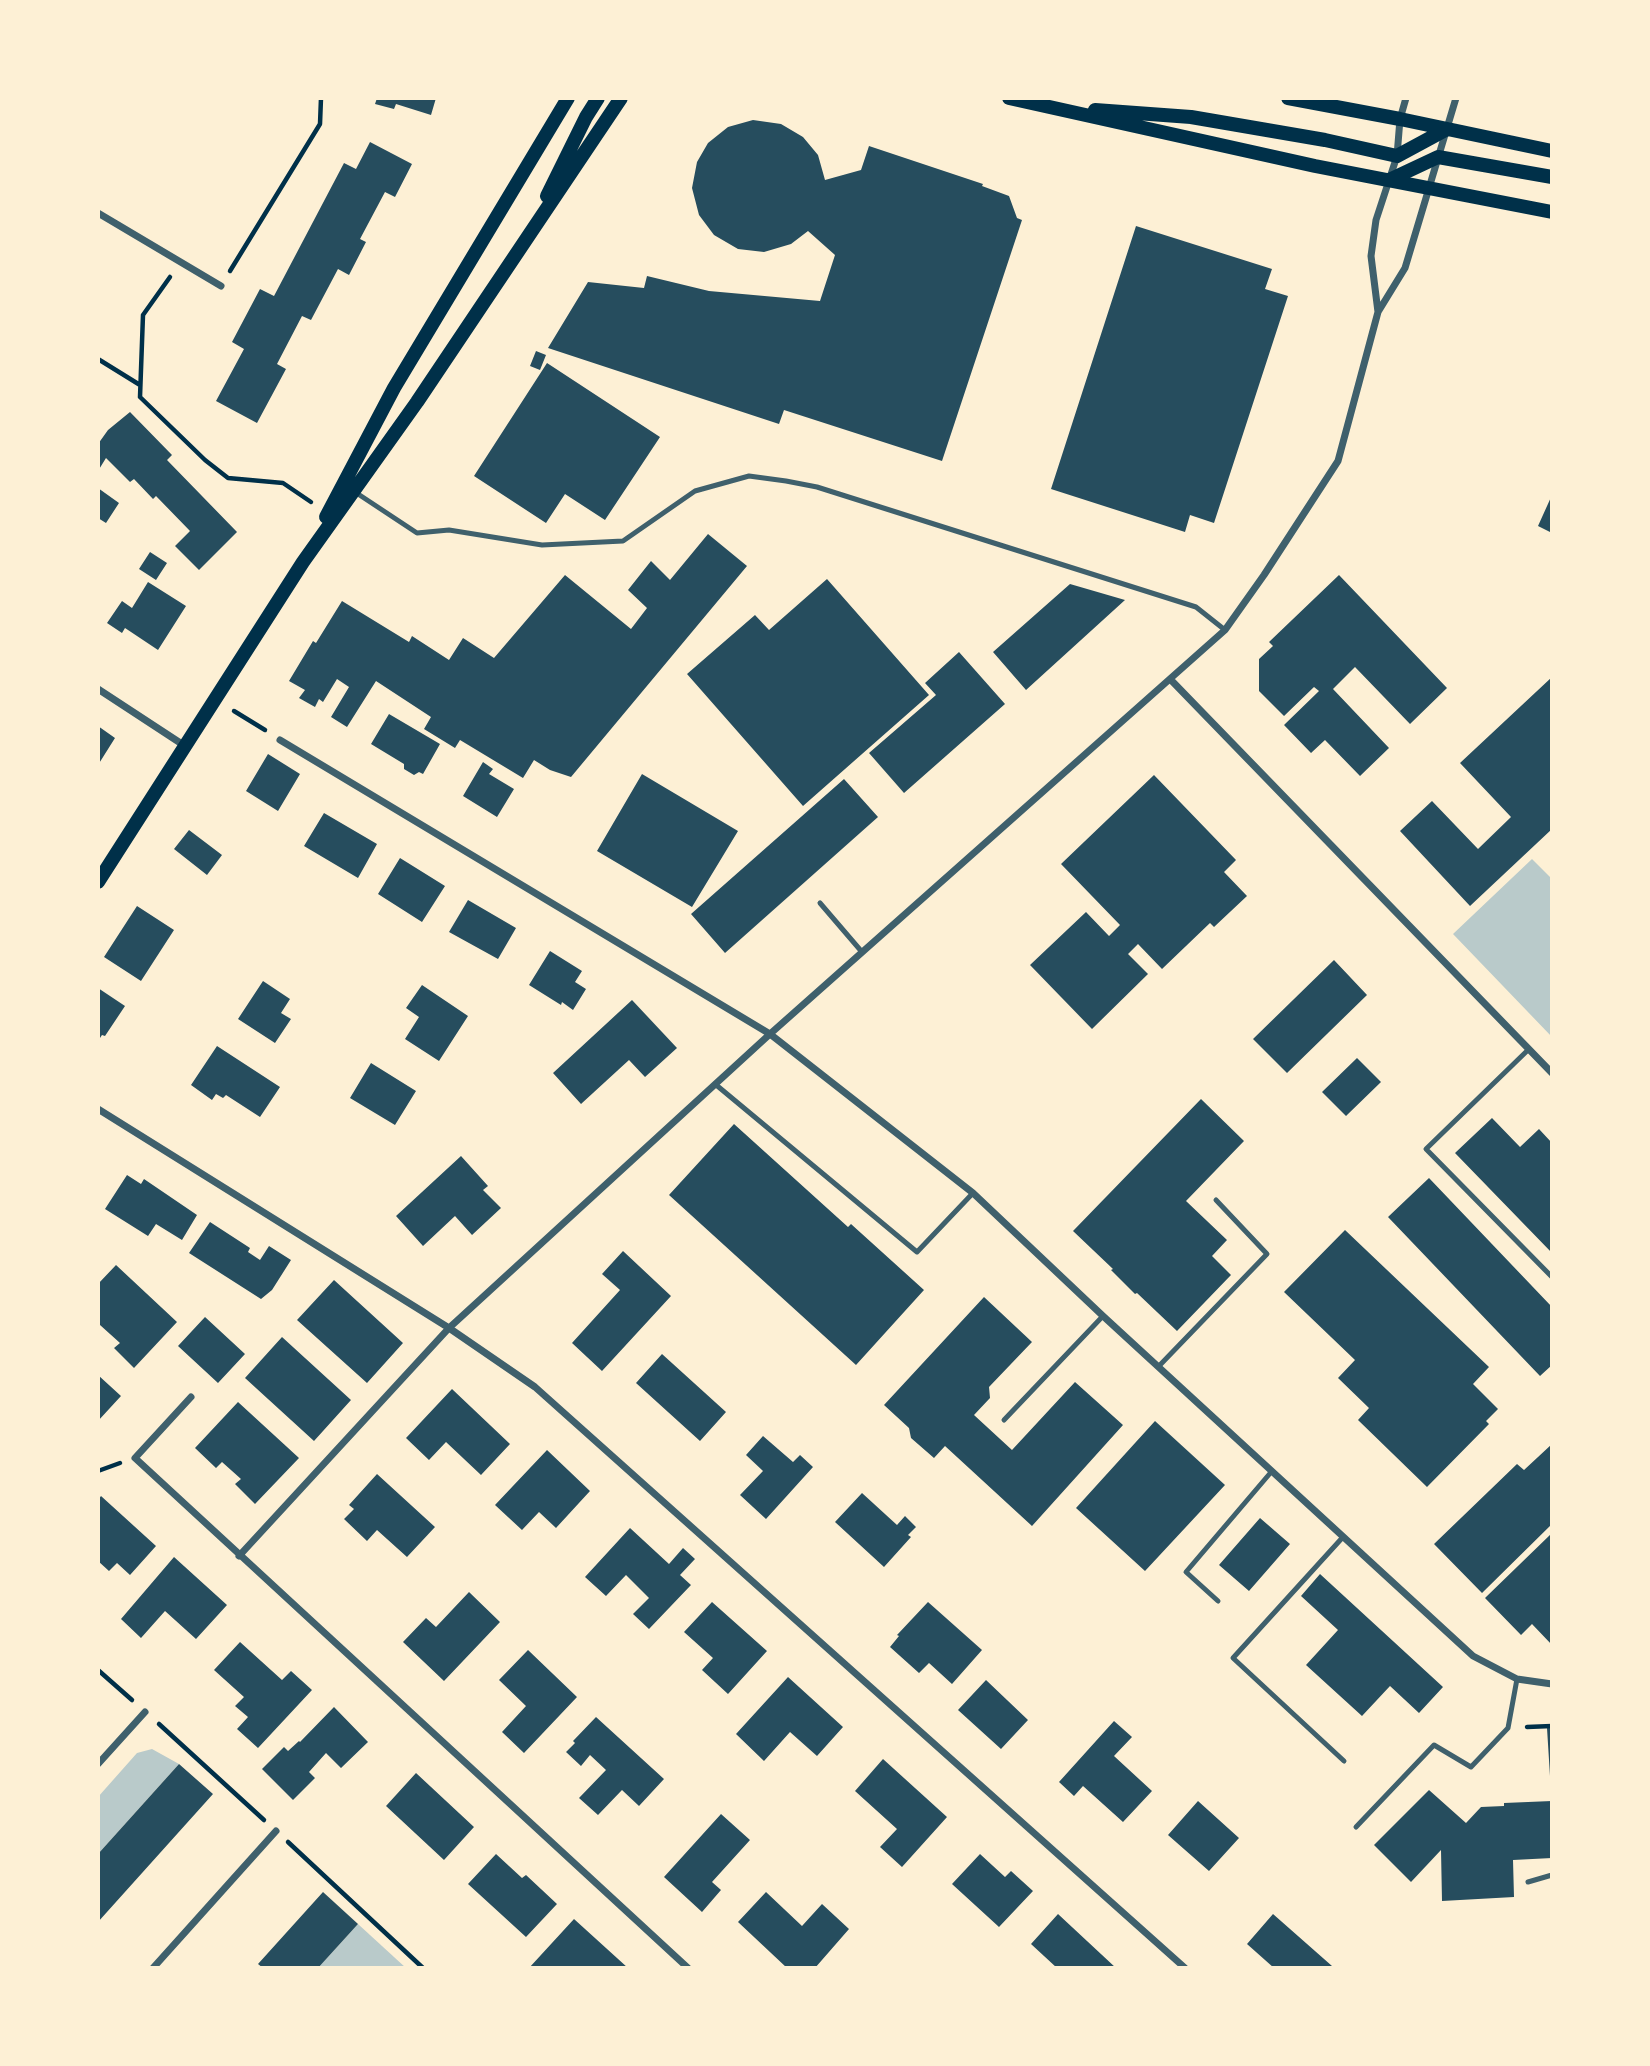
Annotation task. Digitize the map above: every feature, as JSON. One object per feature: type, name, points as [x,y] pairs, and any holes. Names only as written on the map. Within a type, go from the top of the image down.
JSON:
[{"type":"main road","points":[[98,883],[349,488],[394,388],[568,98]]},
{"type":"main road","points":[[520,251],[598,98]]},
{"type":"main road","points":[[303,562],[328,513],[417,402],[621,98]]},
{"type":"main road","points":[[1009,98],[1315,166],[1552,212]]},
{"type":"main road","points":[[1288,98],[1400,118],[1552,151]]},
{"type":"main road","points":[[1047,106],[1191,117],[1325,140],[1396,156],[1447,130]]},
{"type":"main road","points":[[1389,180],[1438,157],[1552,177]]},
{"type":"street","points":[[1378,312],[1371,256],[1376,220],[1396,156],[1400,118],[1406,98]]},
{"type":"street","points":[[239,1556],[449,1328],[770,1034],[1225,630],[1338,461],[1378,312],[1405,268],[1456,98]]},
{"type":"street","points":[[98,213],[221,286]]},
{"type":"street","points":[[1170,679],[1552,1073]]},
{"type":"street","points":[[98,689],[185,746]]},
{"type":"street","points":[[280,740],[770,1034],[973,1193],[1473,1656],[1517,1679],[1552,1684]]},
{"type":"street","points":[[98,1109],[449,1328],[535,1387],[1185,1968]]},
{"type":"street","points":[[191,1396],[135,1458],[688,1968]]},
{"type":"street","points":[[98,1764],[145,1712]]},
{"type":"street","points":[[153,1968],[276,1831]]},
{"type":"lane","points":[[349,488],[417,533],[449,530],[542,545],[623,541],[695,491],[749,476],[786,481],[817,487],[1196,607],[1225,630]]},
{"type":"lane","points":[[820,903],[862,952]]},
{"type":"lane","points":[[1529,1049],[1426,1149],[1552,1277]]},
{"type":"lane","points":[[715,1084],[917,1252],[973,1193]]},
{"type":"lane","points":[[1159,1366],[1267,1254],[1216,1200]]},
{"type":"lane","points":[[1004,1420],[1103,1316]]},
{"type":"lane","points":[[1218,1601],[1186,1572],[1272,1471]]},
{"type":"lane","points":[[1343,1537],[1233,1658],[1344,1760]]},
{"type":"lane","points":[[1356,1828],[1434,1745],[1471,1767],[1508,1728],[1517,1679]]},
{"type":"lane","points":[[1528,1882],[1552,1875]]},
{"type":"path","points":[[221,286],[320,124],[321,98]]},
{"type":"path","points":[[180,262],[143,315],[140,397],[205,460],[228,478],[283,483],[328,513]]},
{"type":"path","points":[[98,359],[140,386]]},
{"type":"path","points":[[1508,1728],[1552,1726]]},
{"type":"shaded area","points":[[1532,859],[1552,879],[1552,1037],[1453,934]]},
{"type":"shaded area","points":[[152,1749],[179,1764],[98,1854],[98,1797],[137,1753]]},
{"type":"shaded area","points":[[358,1924],[406,1968],[318,1968]]},
{"type":"building","points":[[377,98],[436,98],[431,115],[396,104],[394,109],[375,104]]},
{"type":"building","points":[[753,120],[781,124],[803,137],[818,155],[825,180],[861,170],[869,146],[983,184],[982,186],[1009,196],[1017,218],[1022,220],[942,461],[784,410],[779,424],[548,348],[588,282],[644,288],[647,276],[709,291],[820,301],[835,255],[808,231],[791,244],[764,252],[738,249],[714,235],[699,215],[692,188],[697,162],[708,143],[728,127]]},
{"type":"building","points":[[370,142],[412,164],[395,197],[385,192],[360,239],[366,242],[349,275],[338,269],[311,320],[302,316],[277,364],[286,369],[257,423],[216,401],[244,349],[232,342],[260,289],[274,296],[344,163],[356,169]]},
{"type":"building","points":[[1136,226],[1272,269],[1265,289],[1288,296],[1214,523],[1190,515],[1185,532],[1051,489]]},
{"type":"building","points":[[536,351],[546,355],[540,370],[530,366]]},
{"type":"building","points":[[547,363],[660,437],[605,520],[565,494],[546,523],[474,476]]},
{"type":"building","points":[[130,412],[172,455],[167,460],[237,532],[199,570],[175,546],[190,531],[156,496],[153,499],[134,479],[130,482],[106,458],[98,471],[98,444],[108,430]]},
{"type":"building","points":[[98,488],[119,503],[106,523],[98,518]]},
{"type":"building","points":[[1552,495],[1552,533],[1538,526]]},
{"type":"building","points":[[708,534],[747,566],[571,777],[550,770],[534,760],[523,778],[460,740],[455,748],[424,729],[431,717],[376,681],[347,727],[331,717],[349,687],[337,679],[323,702],[319,699],[315,707],[299,698],[305,690],[289,681],[342,601],[409,642],[412,636],[449,660],[463,638],[494,658],[565,575],[631,629],[647,608],[628,590],[651,561],[670,580]]},
{"type":"building","points":[[150,552],[167,563],[156,580],[139,569]]},
{"type":"building","points":[[1339,575],[1447,688],[1410,724],[1355,667],[1333,689],[1389,748],[1360,776],[1325,740],[1311,753],[1284,725],[1319,691],[1314,687],[1284,716],[1259,691],[1259,659],[1273,646],[1269,642]]},
{"type":"building","points":[[827,579],[929,695],[803,806],[687,674],[755,615],[769,630]]},
{"type":"building","points":[[148,582],[186,606],[158,650],[125,628],[122,633],[107,623],[122,601],[132,608]]},
{"type":"building","points":[[1070,584],[1125,600],[1026,690],[993,652]]},
{"type":"building","points":[[959,652],[1005,704],[904,793],[869,753],[936,695],[925,683]]},
{"type":"building","points":[[1552,677],[1552,829],[1470,906],[1400,831],[1432,801],[1478,849],[1511,817],[1460,763]]},
{"type":"building","points":[[389,714],[440,744],[423,774],[419,772],[414,775],[404,769],[404,764],[371,744]]},
{"type":"building","points":[[98,726],[115,738],[98,765]]},
{"type":"building","points":[[268,754],[300,774],[278,811],[246,791]]},
{"type":"building","points":[[483,762],[493,769],[489,774],[514,789],[497,817],[463,796]]},
{"type":"building","points":[[642,774],[738,831],[692,907],[597,851]]},
{"type":"building","points":[[1154,775],[1236,860],[1224,872],[1247,896],[1214,927],[1210,923],[1162,969],[1138,944],[1128,954],[1148,974],[1092,1029],[1030,965],[1086,912],[1109,936],[1120,925],[1061,864]]},
{"type":"building","points":[[844,779],[878,817],[725,953],[691,914]]},
{"type":"building","points":[[324,813],[377,844],[358,878],[304,846]]},
{"type":"building","points":[[189,830],[222,855],[207,875],[174,849]]},
{"type":"building","points":[[400,858],[445,886],[422,922],[378,894]]},
{"type":"building","points":[[468,900],[516,928],[498,959],[449,932]]},
{"type":"building","points":[[137,906],[174,930],[141,981],[104,957]]},
{"type":"building","points":[[550,951],[582,971],[575,982],[586,989],[573,1010],[529,985]]},
{"type":"building","points":[[1334,960],[1367,995],[1287,1073],[1253,1039]]},
{"type":"building","points":[[263,981],[290,999],[281,1013],[291,1019],[275,1043],[238,1019]]},
{"type":"building","points":[[422,985],[468,1016],[439,1061],[405,1039],[419,1017],[406,1008]]},
{"type":"building","points":[[98,988],[125,1006],[105,1036],[102,1035],[98,1041]]},
{"type":"building","points":[[632,1000],[677,1048],[645,1077],[629,1060],[581,1104],[553,1073]]},
{"type":"building","points":[[217,1046],[280,1087],[260,1117],[226,1095],[223,1098],[216,1094],[212,1100],[191,1085]]},
{"type":"building","points":[[1357,1058],[1381,1082],[1346,1116],[1322,1092]]},
{"type":"building","points":[[371,1063],[416,1091],[395,1125],[350,1098]]},
{"type":"building","points":[[1201,1099],[1244,1141],[1186,1201],[1227,1240],[1212,1256],[1231,1275],[1177,1331],[1135,1294],[1073,1231]]},
{"type":"building","points":[[1492,1118],[1520,1147],[1539,1129],[1552,1143],[1552,1253],[1455,1153]]},
{"type":"building","points":[[734,1124],[848,1227],[851,1224],[924,1290],[856,1365],[669,1195]]},
{"type":"building","points":[[461,1156],[488,1186],[483,1190],[501,1208],[472,1235],[455,1216],[423,1246],[396,1216]]},
{"type":"building","points":[[127,1175],[141,1184],[144,1179],[197,1215],[182,1240],[156,1224],[148,1236],[105,1209]]},
{"type":"building","points":[[1429,1178],[1552,1307],[1552,1365],[1540,1376],[1388,1217]]},
{"type":"building","points":[[210,1222],[250,1248],[248,1252],[260,1260],[269,1246],[291,1260],[272,1290],[261,1299],[189,1253]]},
{"type":"building","points":[[1345,1230],[1489,1367],[1473,1384],[1498,1409],[1486,1421],[1489,1424],[1427,1487],[1358,1420],[1369,1408],[1338,1378],[1355,1360],[1284,1292]]},
{"type":"building","points":[[623,1251],[671,1296],[602,1371],[572,1343],[620,1290],[602,1274]]},
{"type":"building","points":[[116,1265],[177,1322],[134,1368],[114,1348],[120,1343],[100,1325],[98,1327],[98,1284]]},
{"type":"building","points":[[334,1280],[403,1343],[367,1383],[297,1320]]},
{"type":"building","points":[[984,1297],[1032,1342],[989,1387],[990,1398],[974,1415],[1012,1450],[1075,1382],[1123,1425],[1032,1526],[945,1446],[934,1458],[911,1438],[909,1428],[884,1405]]},
{"type":"building","points":[[205,1317],[245,1354],[218,1383],[178,1346]]},
{"type":"building","points":[[282,1337],[351,1400],[314,1441],[245,1378]]},
{"type":"building","points":[[662,1354],[726,1412],[700,1441],[636,1383]]},
{"type":"building","points":[[98,1375],[121,1396],[98,1421]]},
{"type":"building","points":[[452,1389],[510,1444],[481,1475],[446,1442],[429,1460],[406,1438]]},
{"type":"building","points":[[238,1402],[299,1458],[255,1504],[235,1484],[241,1479],[222,1462],[216,1468],[195,1448]]},
{"type":"building","points":[[1155,1421],[1225,1485],[1145,1571],[1076,1508]]},
{"type":"building","points":[[763,1436],[793,1462],[800,1455],[813,1467],[766,1519],[740,1495],[763,1471],[746,1455]]},
{"type":"building","points":[[1552,1444],[1552,1524],[1482,1593],[1434,1544],[1517,1464],[1524,1470]]},
{"type":"building","points":[[547,1450],[590,1491],[556,1528],[539,1512],[522,1530],[495,1505]]},
{"type":"building","points":[[377,1474],[435,1527],[407,1557],[377,1530],[367,1541],[344,1519],[354,1509],[349,1505]]},
{"type":"building","points":[[862,1493],[897,1525],[905,1516],[916,1527],[908,1535],[911,1537],[884,1567],[835,1522]]},
{"type":"building","points":[[101,1496],[156,1546],[130,1575],[117,1563],[109,1571],[98,1561],[98,1500]]},
{"type":"building","points":[[1260,1518],[1290,1544],[1249,1591],[1219,1565]]},
{"type":"building","points":[[630,1528],[669,1564],[683,1548],[695,1559],[680,1575],[691,1585],[649,1629],[633,1614],[649,1598],[626,1575],[606,1596],[585,1577]]},
{"type":"building","points":[[1552,1533],[1552,1645],[1532,1624],[1521,1635],[1485,1598]]},
{"type":"building","points":[[174,1557],[227,1605],[196,1639],[165,1611],[141,1638],[121,1619]]},
{"type":"building","points":[[1320,1574],[1443,1687],[1419,1713],[1390,1686],[1362,1716],[1306,1665],[1338,1630],[1301,1596]]},
{"type":"building","points":[[469,1592],[500,1622],[444,1681],[403,1642],[426,1618],[436,1627]]},
{"type":"building","points":[[712,1602],[767,1651],[728,1694],[702,1670],[713,1658],[684,1632]]},
{"type":"building","points":[[928,1602],[982,1650],[952,1684],[929,1663],[919,1673],[890,1647],[899,1636],[897,1635]]},
{"type":"building","points":[[240,1642],[282,1680],[291,1671],[312,1690],[258,1748],[237,1729],[248,1717],[235,1706],[244,1697],[214,1670]]},
{"type":"building","points":[[528,1650],[577,1697],[524,1753],[502,1732],[526,1706],[499,1680]]},
{"type":"building","points":[[788,1677],[843,1727],[817,1756],[790,1732],[764,1761],[736,1734]]},
{"type":"building","points":[[986,1680],[1028,1720],[1001,1749],[958,1710]]},
{"type":"building","points":[[334,1707],[368,1742],[341,1768],[326,1753],[309,1772],[315,1778],[293,1800],[262,1769],[284,1747],[288,1751],[300,1742]]},
{"type":"building","points":[[596,1717],[664,1779],[639,1806],[622,1790],[598,1815],[579,1798],[606,1770],[590,1755],[581,1766],[566,1752]]},
{"type":"building","points":[[1114,1721],[1132,1737],[1114,1756],[1152,1791],[1123,1822],[1083,1786],[1074,1796],[1059,1782]]},
{"type":"building","points":[[1547,1728],[1552,1728],[1552,1776],[1550,1776]]},
{"type":"building","points":[[883,1759],[947,1817],[902,1867],[880,1847],[897,1829],[855,1791]]},
{"type":"building","points":[[179,1764],[213,1794],[98,1922],[98,1854]]},
{"type":"building","points":[[416,1773],[474,1827],[444,1860],[386,1806]]},
{"type":"building","points":[[1429,1790],[1466,1823],[1481,1807],[1552,1801],[1552,1858],[1513,1860],[1514,1897],[1442,1901],[1441,1850],[1411,1882],[1374,1845]]},
{"type":"building","points":[[1198,1801],[1239,1838],[1209,1871],[1168,1835]]},
{"type":"building","points":[[721,1814],[750,1840],[712,1882],[721,1890],[702,1912],[664,1877]]},
{"type":"building","points":[[496,1854],[522,1878],[526,1875],[557,1904],[526,1937],[468,1884]]},
{"type":"building","points":[[980,1854],[1005,1877],[1011,1871],[1033,1891],[999,1927],[952,1884]]},
{"type":"building","points":[[323,1892],[358,1924],[318,1968],[263,1968],[258,1964]]},
{"type":"building","points":[[766,1892],[802,1926],[822,1904],[849,1929],[815,1968],[787,1968],[738,1922]]},
{"type":"building","points":[[1058,1914],[1116,1968],[1057,1968],[1031,1944]]},
{"type":"building","points":[[1273,1914],[1332,1966],[1274,1968],[1247,1944]]},
{"type":"building","points":[[574,1919],[628,1968],[529,1968]]}]
